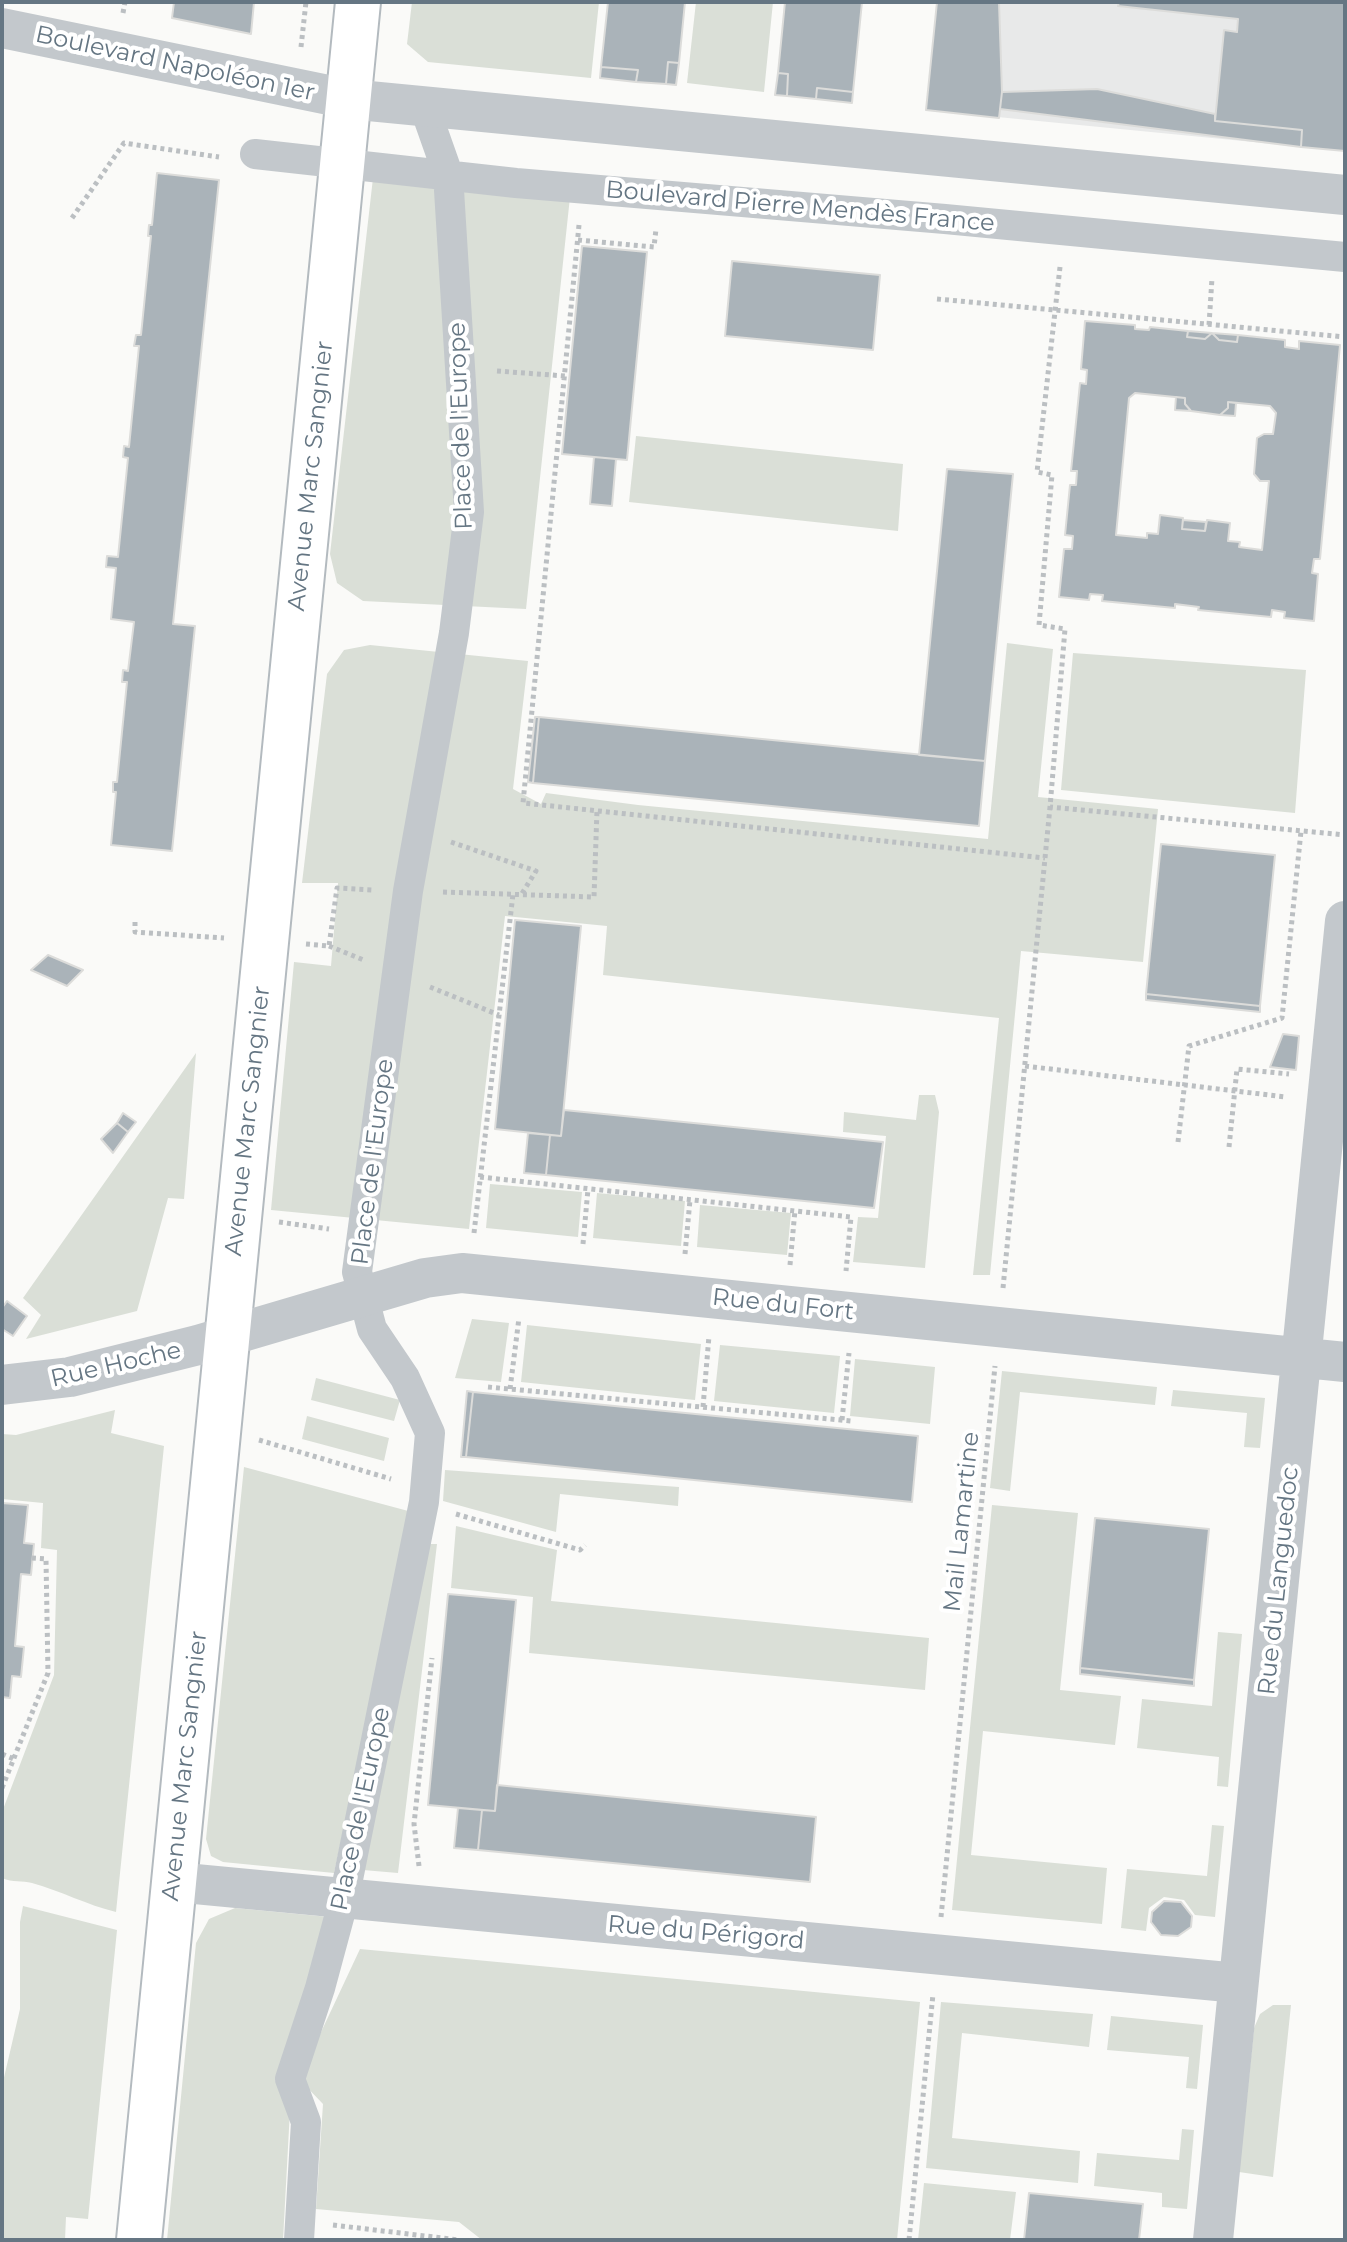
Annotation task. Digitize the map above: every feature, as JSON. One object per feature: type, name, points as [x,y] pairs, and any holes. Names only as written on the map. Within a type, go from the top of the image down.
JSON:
[{"type":"main road","name":"Avenue Marc Sangnier","points":[[139,2240],[358,2]]},
{"type":"street","name":"Boulevard Napoléon 1er","points":[[2,28],[348,99]]},
{"type":"street","points":[[348,99],[1345,195]]},
{"type":"street","name":"Place de l'Europe","points":[[300,2230],[306,2122],[290,2079],[320,1988],[344,1899],[424,1502],[430,1433],[405,1378],[372,1329],[357,1272],[408,891],[454,633],[469,512],[448,174],[424,106]]},
{"type":"street","name":"Boulevard Pierre Mendès France","points":[[255,154],[583,188],[1345,257]]},
{"type":"street","name":"Rue du Languedoc","points":[[1213,2240],[1345,921]]},
{"type":"street","name":"Rue du Fort","points":[[228,1334],[425,1278],[462,1273],[1345,1362]]},
{"type":"street","name":"Rue Hoche","points":[[2,1385],[70,1377],[198,1345],[228,1334]]},
{"type":"street","name":"Rue du Périgord","points":[[174,1882],[1238,1983]]},
{"type":"path","points":[[301,52],[306,2]]},
{"type":"path","points":[[72,218],[124,143],[251,161],[255,154]]},
{"type":"path","points":[[583,188],[523,803],[1045,858]]},
{"type":"path","points":[[578,240],[654,247],[660,194]]},
{"type":"path","points":[[1056,312],[1063,230]]},
{"type":"path","points":[[937,299],[1345,337]]},
{"type":"path","name":"Mail Lamartine","points":[[909,2240],[1065,629],[1039,625],[1052,475],[1037,472],[1056,312]]},
{"type":"path","points":[[460,367],[565,376]]},
{"type":"path","points":[[1050,807],[1345,835]]},
{"type":"path","points":[[135,922],[135,932],[329,946],[337,888],[594,897],[597,810]]},
{"type":"path","points":[[419,831],[536,871],[521,895]]},
{"type":"path","points":[[1178,1142],[1189,1046],[1282,1018],[1301,831]]},
{"type":"path","points":[[473,1238],[513,894]]},
{"type":"path","points":[[1025,1066],[1235,1091],[1328,1090]]},
{"type":"path","points":[[1229,1147],[1237,1069],[1328,1090]]},
{"type":"path","points":[[480,1177],[851,1217],[846,1274]]},
{"type":"path","points":[[582,1249],[588,1189]]},
{"type":"path","points":[[685,1259],[690,1200]]},
{"type":"path","points":[[790,1269],[795,1210]]},
{"type":"path","points":[[239,1216],[362,1234]]},
{"type":"path","points":[[510,1389],[519,1317]]},
{"type":"path","points":[[703,1407],[709,1336]]},
{"type":"path","points":[[842,1420],[849,1350]]},
{"type":"path","points":[[488,1387],[851,1421]]},
{"type":"path","points":[[218,1435],[273,1443],[394,1480],[424,1502],[449,1512],[580,1550],[585,1545]]},
{"type":"path","points":[[2,1788],[48,1673],[46,1559],[32,1558]]},
{"type":"path","points":[[419,1867],[414,1824],[434,1648]]},
{"type":"path","points":[[2,1754],[14,1759]]},
{"type":"path","points":[[300,2230],[459,2240]]},
{"type":"shaded area","points":[[412,2],[599,2],[591,78],[428,62],[407,44]]},
{"type":"shaded area","points":[[696,2],[773,2],[764,92],[687,83]]},
{"type":"shaded area","points":[[937,2],[1345,2],[1345,151],[926,110]]},
{"type":"shaded area","points":[[373,178],[570,197],[526,609],[363,601],[337,583],[330,554]]},
{"type":"shaded area","points":[[636,436],[903,464],[898,531],[629,502]]},
{"type":"shaded area","points":[[1007,643],[1053,649],[1038,797],[1158,809],[1143,962],[1021,951],[990,1275],[973,1275],[999,1018],[603,975],[607,926],[505,916],[469,1229],[271,1210],[294,962],[331,966],[338,883],[302,883],[327,674],[344,650],[370,645],[528,661],[513,789],[541,804],[546,793],[638,805],[988,839]]},
{"type":"shaded area","points":[[1073,653],[1306,670],[1295,813],[1061,790]]},
{"type":"shaded area","points":[[196,1053],[184,1199],[168,1198],[137,1311],[26,1339],[41,1315],[23,1298]]},
{"type":"shaded area","points":[[919,1095],[935,1095],[939,1112],[925,1268],[853,1262],[858,1217],[878,1218],[886,1136],[843,1132],[844,1112],[916,1120]]},
{"type":"shaded area","points":[[490,1184],[582,1192],[578,1237],[486,1228]]},
{"type":"shaded area","points":[[597,1193],[685,1201],[681,1246],[593,1238]]},
{"type":"shaded area","points":[[700,1205],[791,1213],[787,1255],[697,1247]]},
{"type":"shaded area","points":[[472,1319],[509,1323],[501,1382],[455,1378]]},
{"type":"shaded area","points":[[527,1325],[701,1344],[695,1400],[521,1382]]},
{"type":"shaded area","points":[[720,1345],[840,1356],[834,1413],[714,1401]]},
{"type":"shaded area","points":[[855,1359],[935,1367],[930,1424],[850,1416]]},
{"type":"shaded area","points":[[1002,1371],[1157,1387],[1155,1405],[1020,1392],[1010,1491],[990,1488]]},
{"type":"shaded area","points":[[316,1378],[400,1400],[394,1421],[311,1400]]},
{"type":"shaded area","points":[[1173,1390],[1265,1398],[1260,1448],[1244,1447],[1247,1413],[1171,1406]]},
{"type":"shaded area","points":[[115,1410],[111,1433],[164,1446],[116,1912],[32,1883],[2,1878],[2,1812],[54,1675],[57,1550],[41,1548],[43,1503],[2,1499],[2,1434],[16,1435]]},
{"type":"shaded area","points":[[307,1416],[389,1438],[384,1461],[302,1439]]},
{"type":"shaded area","points":[[244,1467],[412,1512],[334,1873],[223,1862],[211,1856],[206,1839]]},
{"type":"shaded area","points":[[445,1470],[679,1487],[678,1506],[560,1494],[556,1532],[443,1501]]},
{"type":"shaded area","points":[[992,1505],[1078,1513],[1060,1690],[1121,1696],[1115,1745],[983,1731],[971,1855],[1107,1868],[1102,1924],[952,1910]]},
{"type":"shaded area","points":[[456,1526],[557,1550],[551,1601],[929,1638],[925,1690],[529,1653],[533,1597],[451,1588]]},
{"type":"shaded area","points":[[429,1544],[437,1544],[398,1873],[363,1870]]},
{"type":"shaded area","points":[[1218,1632],[1242,1634],[1228,1787],[1217,1786],[1219,1757],[1137,1748],[1142,1699],[1212,1706]]},
{"type":"shaded area","points":[[1212,1825],[1224,1826],[1215,1917],[1195,1915],[1184,1900],[1164,1897],[1149,1908],[1146,1931],[1121,1928],[1127,1869],[1207,1876]]},
{"type":"shaded area","points":[[23,1906],[117,1930],[88,2219],[66,2217],[65,2240],[2,2240],[2,2086],[20,2009],[20,1922]]},
{"type":"shaded area","points":[[235,1908],[329,1917],[275,2080],[290,2110],[283,2240],[167,2240],[196,1943],[209,1919]]},
{"type":"shaded area","points":[[360,1949],[920,2002],[897,2240],[482,2240],[459,2222],[316,2209],[323,2104],[299,2079]]},
{"type":"shaded area","points":[[941,2002],[1093,2014],[1089,2047],[962,2033],[952,2138],[1080,2151],[1078,2183],[926,2168]]},
{"type":"shaded area","points":[[1273,2005],[1291,2005],[1273,2177],[1239,2172],[1254,2028],[1260,2014]]},
{"type":"shaded area","points":[[1111,2016],[1203,2025],[1197,2089],[1186,2088],[1189,2057],[1107,2050]]},
{"type":"shaded area","points":[[1182,2129],[1194,2130],[1187,2209],[1162,2207],[1162,2193],[1094,2186],[1097,2153],[1179,2160]]},
{"type":"shaded area","points":[[924,2183],[1016,2192],[1010,2240],[918,2240]]},
{"type":"building","points":[[174,2],[254,2],[251,34],[172,18]]},
{"type":"building","points":[[608,2],[685,2],[679,63],[668,62],[666,84],[636,82],[638,70],[601,67]]},
{"type":"building","points":[[785,2],[862,2],[853,92],[817,88],[816,99],[787,96],[788,74],[778,73]]},
{"type":"building","points":[[937,2],[999,2],[1002,92],[999,118],[926,110]]},
{"type":"building","points":[[1119,2],[1345,2],[1345,151],[1301,147],[1302,130],[1215,121],[1224,30],[1237,32],[1238,19],[1118,6]]},
{"type":"building","points":[[668,62],[679,63],[676,85],[666,84]]},
{"type":"building","points":[[601,67],[638,70],[636,82],[600,78]]},
{"type":"building","points":[[778,73],[788,74],[787,96],[775,95]]},
{"type":"building","points":[[817,88],[853,92],[852,103],[816,99]]},
{"type":"building","points":[[1097,89],[1215,114],[1215,121],[1302,130],[1301,147],[1000,109],[1002,92]]},
{"type":"building","points":[[157,173],[219,180],[173,624],[195,626],[172,851],[111,845],[116,792],[113,792],[113,782],[117,782],[127,682],[122,682],[123,670],[128,671],[134,622],[111,619],[116,568],[106,567],[107,556],[118,557],[128,458],[123,457],[124,446],[129,447],[139,346],[134,346],[136,335],[141,335],[151,236],[148,236],[149,225],[152,225]]},
{"type":"building","points":[[582,246],[647,252],[627,460],[562,454]]},
{"type":"building","points":[[732,261],[880,275],[873,350],[725,336]]},
{"type":"building","points":[[1085,321],[1135,325],[1135,329],[1149,330],[1150,327],[1188,331],[1187,337],[1205,339],[1212,333],[1219,340],[1237,342],[1238,335],[1285,340],[1285,347],[1299,349],[1299,341],[1340,345],[1320,559],[1314,559],[1312,573],[1318,574],[1314,621],[1284,618],[1285,612],[1272,610],[1271,617],[1198,610],[1199,607],[1175,604],[1175,608],[1102,601],[1103,595],[1090,594],[1089,600],[1059,597],[1064,549],[1072,549],[1073,536],[1065,535],[1070,485],[1076,485],[1077,471],[1071,471],[1080,383],[1086,384],[1087,370],[1081,369]],"holes":[[[1135,393],[1185,398],[1185,404],[1191,411],[1220,415],[1228,408],[1228,402],[1270,406],[1276,413],[1273,434],[1257,438],[1254,474],[1260,481],[1269,481],[1262,550],[1239,547],[1240,542],[1228,541],[1230,523],[1207,520],[1205,531],[1182,529],[1183,518],[1160,515],[1158,534],[1147,533],[1147,538],[1116,535],[1129,398]]]},
{"type":"building","points":[[1188,331],[1212,333],[1205,339],[1187,337]]},
{"type":"building","points":[[1212,333],[1238,335],[1237,342],[1219,340]]},
{"type":"building","points":[[1176,397],[1185,398],[1185,404],[1191,411],[1175,410]]},
{"type":"building","points":[[1228,402],[1236,403],[1235,416],[1220,415],[1228,408]]},
{"type":"building","points":[[594,457],[616,459],[612,506],[590,504]]},
{"type":"building","points":[[947,469],[1013,474],[985,761],[919,755]]},
{"type":"building","points":[[1183,520],[1206,522],[1205,531],[1182,529]]},
{"type":"building","points":[[535,717],[539,717],[533,783],[528,782]]},
{"type":"building","points":[[539,717],[985,761],[979,826],[533,783]]},
{"type":"building","points":[[1161,844],[1275,855],[1260,1006],[1146,994]]},
{"type":"building","points":[[515,920],[581,926],[561,1136],[495,1129]]},
{"type":"building","points":[[48,955],[83,970],[67,986],[31,970]]},
{"type":"building","points":[[1146,994],[1260,1006],[1260,1012],[1146,1000]]},
{"type":"building","points":[[1283,1034],[1299,1036],[1296,1070],[1270,1067]]},
{"type":"building","points":[[564,1110],[883,1142],[874,1208],[546,1175],[550,1135],[561,1136]]},
{"type":"building","points":[[123,1113],[136,1122],[128,1132],[117,1123]]},
{"type":"building","points":[[117,1123],[128,1132],[113,1153],[101,1139]]},
{"type":"building","points":[[528,1133],[550,1135],[546,1175],[524,1173]]},
{"type":"building","points":[[7,1301],[27,1316],[13,1336],[2,1329],[2,1308]]},
{"type":"building","points":[[467,1391],[473,1392],[466,1457],[461,1457]]},
{"type":"building","points":[[473,1392],[918,1436],[912,1502],[466,1457]]},
{"type":"building","points":[[2,1503],[28,1505],[24,1543],[34,1544],[31,1575],[21,1574],[15,1646],[24,1647],[21,1677],[12,1676],[10,1698],[2,1697]]},
{"type":"building","points":[[1095,1518],[1209,1529],[1194,1680],[1080,1668]]},
{"type":"building","points":[[448,1594],[516,1600],[495,1811],[428,1805]]},
{"type":"building","points":[[1080,1668],[1194,1680],[1194,1686],[1080,1674]]},
{"type":"building","points":[[497,1785],[816,1817],[810,1882],[478,1850],[482,1810],[495,1811]]},
{"type":"building","points":[[458,1808],[482,1810],[478,1850],[454,1848]]},
{"type":"building","points":[[1164,1901],[1181,1902],[1192,1916],[1191,1927],[1178,1936],[1161,1935],[1151,1922],[1152,1912]]},
{"type":"building","points":[[1029,2193],[1143,2204],[1139,2240],[1024,2240]]}]
